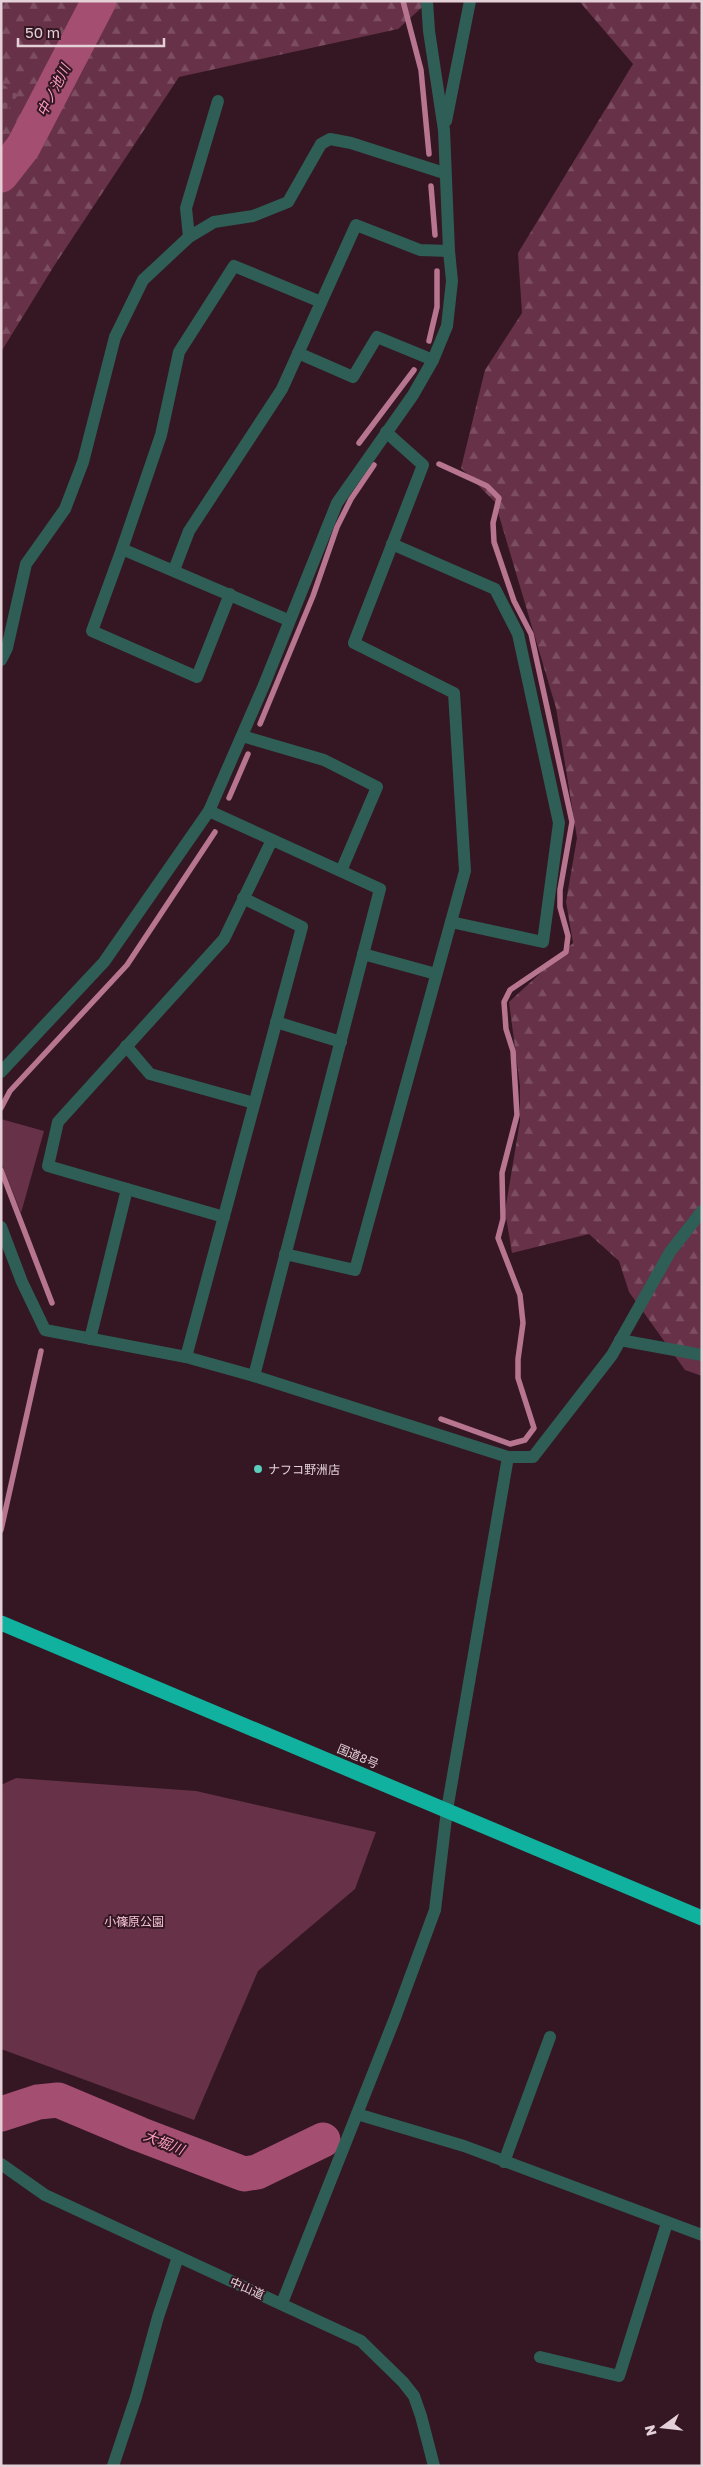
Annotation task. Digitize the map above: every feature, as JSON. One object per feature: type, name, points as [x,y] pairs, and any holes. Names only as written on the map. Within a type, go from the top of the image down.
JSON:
[{"type":"highway","name":"国道8号","points":[[1,1624],[702,1918]]},
{"type":"street","points":[[1,1072],[104,962],[209,811],[242,736],[337,503],[413,395],[433,360],[447,326],[452,281],[448,252],[444,130],[429,31],[427,1]]},
{"type":"street","points":[[444,130],[470,1]]},
{"type":"street","points":[[188,237],[186,208],[218,101]]},
{"type":"street","points":[[1,660],[7,648],[26,564],[65,509],[83,462],[115,337],[143,280],[188,237],[214,222],[253,216],[288,202],[321,144],[330,139],[351,143],[444,173]]},
{"type":"street","points":[[174,570],[189,530],[282,389],[356,225],[420,250],[448,252]]},
{"type":"street","points":[[230,594],[197,677],[92,631],[162,435],[179,352],[234,266],[321,302]]},
{"type":"street","points":[[298,353],[354,377],[377,337],[433,360]]},
{"type":"street","points":[[285,1254],[355,1270],[465,871],[454,693],[354,644],[423,466],[386,432]]},
{"type":"street","points":[[392,544],[495,589],[518,634],[559,823],[544,942],[451,922]]},
{"type":"street","points":[[122,549],[288,620]]},
{"type":"street","points":[[242,736],[324,760],[377,787],[341,872]]},
{"type":"street","points":[[209,811],[380,889],[254,1376]]},
{"type":"street","points":[[224,1217],[48,1166],[58,1122],[224,939],[272,840]]},
{"type":"street","points":[[186,1358],[302,926],[244,898]]},
{"type":"street","points":[[363,954],[436,974]]},
{"type":"street","points":[[276,1022],[340,1042]]},
{"type":"street","points":[[126,1046],[150,1074],[254,1104]]},
{"type":"street","points":[[90,1339],[127,1189]]},
{"type":"street","points":[[1,1227],[22,1282],[45,1330],[186,1358],[254,1376],[508,1457],[533,1457],[612,1355],[670,1252],[702,1211]]},
{"type":"street","points":[[620,1340],[702,1356]]},
{"type":"street","points":[[282,2303],[435,1910],[447,1810],[508,1457]]},
{"type":"street","points":[[504,2162],[550,2038]]},
{"type":"street","points":[[357,2114],[464,2146],[702,2235]]},
{"type":"street","name":"中山道","points":[[1,2164],[45,2195],[361,2341],[403,2382],[414,2396],[434,2466]]},
{"type":"street","points":[[540,2357],[619,2376],[668,2223]]},
{"type":"street","points":[[112,2466],[136,2397],[158,2317],[178,2257]]},
{"type":"green space","points":[[1,1],[429,1],[398,29],[179,77],[54,266],[1,352]]},
{"type":"green space","points":[[579,1],[702,1],[702,1376],[685,1370],[629,1292],[619,1261],[589,1234],[512,1253],[505,1211],[520,1121],[520,1086],[509,1002],[573,943],[566,902],[577,838],[556,708],[495,502],[461,468],[485,370],[522,313],[518,253],[633,64]]},
{"type":"green space","points":[[1,83],[18,95],[1,120]]},
{"type":"green space","points":[[1,1119],[44,1131],[21,1213],[1,1162]]},
{"type":"green space","name":"小篠原公園","points":[[16,1778],[196,1791],[376,1832],[355,1889],[258,1971],[194,2120],[1,2049],[1,1785]]},
{"type":"waterway","name":"中ノ池川","points":[[1,175],[23,147],[99,1]]},
{"type":"waterway","points":[[403,1],[421,70],[429,154]]},
{"type":"waterway","points":[[431,186],[435,235]]},
{"type":"waterway","points":[[429,341],[437,307],[437,271]]},
{"type":"waterway","points":[[359,443],[414,370]]},
{"type":"waterway","points":[[439,464],[487,486],[499,498],[493,523],[494,542],[514,601],[531,634],[572,822],[560,890],[560,907],[568,936],[566,952],[510,990],[504,1002],[506,1029],[513,1051],[517,1115],[502,1173],[503,1219],[498,1238],[520,1295],[523,1323],[518,1359],[518,1378],[534,1428],[525,1440],[510,1444],[441,1419]]},
{"type":"waterway","points":[[260,724],[313,596],[337,527],[351,499],[374,465]]},
{"type":"waterway","points":[[229,798],[248,754]]},
{"type":"waterway","points":[[1,1108],[10,1091],[127,965],[215,832]]},
{"type":"waterway","points":[[1,1170],[52,1303]]},
{"type":"waterway","points":[[1,1530],[41,1351]]},
{"type":"waterway","name":"大堀川","points":[[1,2114],[38,2102],[58,2100],[139,2134],[244,2174],[257,2172],[323,2140]]},
{"type":"place","name":"ナフコ野洲店","points":[[258,1469]]}]
